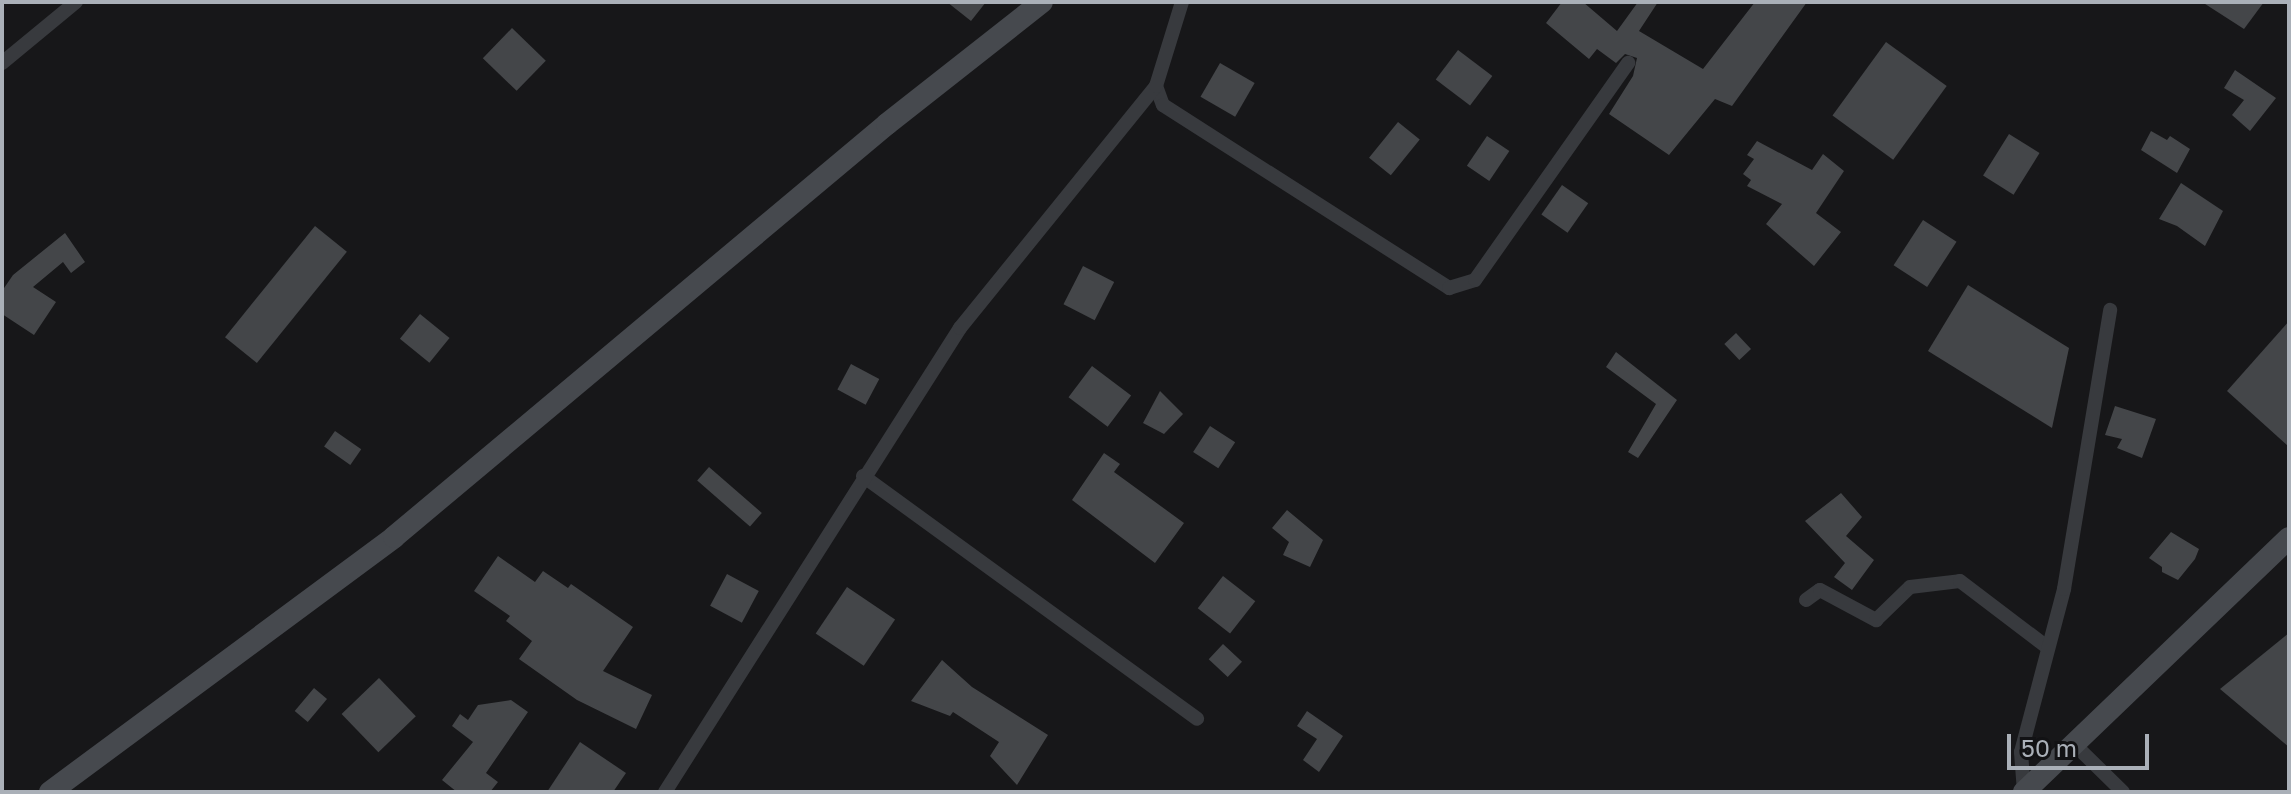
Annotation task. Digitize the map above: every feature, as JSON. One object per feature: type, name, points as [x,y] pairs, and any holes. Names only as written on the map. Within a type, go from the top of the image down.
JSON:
[{"type":"street","points":[[2,63],[76,2]]},
{"type":"street","points":[[665,792],[863,476],[960,328],[1156,86],[1182,2]]},
{"type":"street","points":[[50,792],[394,537],[887,124],[1040,3]]},
{"type":"street","points":[[1156,86],[1163,105],[1449,288],[1475,280],[1628,63]]},
{"type":"street","points":[[2024,792],[2021,752],[2064,589],[2110,310]]},
{"type":"street","points":[[863,476],[1197,719]]},
{"type":"street","points":[[2024,792],[2289,538]]},
{"type":"street","points":[[1806,600],[1820,590],[1876,620],[1910,587],[1960,581],[2047,647]]},
{"type":"street","points":[[2073,743],[2123,792]]},
{"type":"building","points":[[947,2],[986,2],[971,21]]},
{"type":"building","points":[[1562,2],[1583,2],[1617,31],[1638,2],[1658,2],[1639,31],[1703,69],[1755,2],[1807,2],[1732,106],[1715,99],[1669,155],[1609,114],[1633,76],[1637,58],[1625,54],[1616,63],[1597,49],[1589,59],[1546,23]]},
{"type":"building","points":[[2202,2],[2264,2],[2244,29]]},
{"type":"building","points":[[512,28],[546,61],[517,91],[483,58]]},
{"type":"building","points":[[1886,42],[1947,86],[1893,160],[1833,116]]},
{"type":"building","points":[[1458,50],[1492,76],[1470,105],[1436,80]]},
{"type":"building","points":[[1220,63],[1255,83],[1235,117],[1200,97]]},
{"type":"building","points":[[2235,70],[2276,98],[2250,131],[2232,115],[2244,100],[2224,88]]},
{"type":"building","points":[[1398,122],[1420,140],[1391,175],[1369,158]]},
{"type":"building","points":[[2151,131],[2167,140],[2170,136],[2190,149],[2177,173],[2141,150]]},
{"type":"building","points":[[2009,134],[2040,153],[2014,195],[1983,176]]},
{"type":"building","points":[[1487,136],[1509,151],[1489,181],[1467,166]]},
{"type":"building","points":[[1757,141],[1812,170],[1823,154],[1844,171],[1816,213],[1841,232],[1814,266],[1766,224],[1782,204],[1747,186],[1751,180],[1743,174],[1754,159],[1747,155]]},
{"type":"building","points":[[2181,183],[2223,211],[2205,246],[2177,226],[2159,219]]},
{"type":"building","points":[[1562,185],[1588,203],[1568,233],[1541,214]]},
{"type":"building","points":[[1923,220],[1957,242],[1927,287],[1894,265]]},
{"type":"building","points":[[315,226],[347,252],[257,363],[225,337]]},
{"type":"building","points":[[65,233],[85,262],[71,273],[63,262],[33,287],[56,302],[34,335],[2,314],[2,291],[13,275]]},
{"type":"building","points":[[1083,266],[1114,282],[1095,320],[1063,304]]},
{"type":"building","points":[[1968,285],[2069,348],[2052,428],[1928,351]]},
{"type":"building","points":[[420,314],[450,338],[429,363],[400,339]]},
{"type":"building","points":[[2289,321],[2289,447],[2227,391]]},
{"type":"building","points":[[1736,333],[1751,349],[1739,360],[1724,344]]},
{"type":"building","points":[[1616,352],[1677,400],[1638,458],[1628,452],[1656,404],[1606,367]]},
{"type":"building","points":[[851,364],[879,379],[866,405],[837,390]]},
{"type":"building","points":[[1092,366],[1131,395],[1108,427],[1069,397]]},
{"type":"building","points":[[1160,391],[1183,414],[1164,434],[1143,423]]},
{"type":"building","points":[[2115,406],[2156,419],[2142,458],[2117,448],[2122,439],[2105,435]]},
{"type":"building","points":[[1210,426],[1235,442],[1218,468],[1193,452]]},
{"type":"building","points":[[335,431],[361,449],[350,465],[324,447]]},
{"type":"building","points":[[1104,453],[1120,464],[1114,472],[1184,523],[1155,563],[1072,500]]},
{"type":"building","points":[[709,467],[762,513],[750,527],[697,481]]},
{"type":"building","points":[[1841,493],[1862,517],[1846,536],[1874,560],[1852,590],[1834,577],[1845,563],[1805,521]]},
{"type":"building","points":[[1287,510],[1323,540],[1310,567],[1283,555],[1289,542],[1272,528]]},
{"type":"building","points":[[2171,532],[2199,549],[2178,580],[2162,572],[2162,567],[2149,558]]},
{"type":"building","points":[[498,556],[535,582],[543,571],[568,588],[571,584],[633,627],[603,671],[652,695],[636,729],[577,700],[519,659],[532,641],[506,621],[510,616],[474,591]]},
{"type":"building","points":[[727,574],[759,591],[742,623],[710,606]]},
{"type":"building","points":[[1223,576],[1255,601],[1230,634],[1198,608]]},
{"type":"building","points":[[847,587],[895,619],[864,666],[816,633]]},
{"type":"building","points":[[2289,633],[2289,747],[2220,689]]},
{"type":"building","points":[[1223,644],[1242,662],[1228,677],[1209,659]]},
{"type":"building","points":[[942,660],[972,687],[1048,735],[1017,785],[990,756],[999,742],[953,712],[950,716],[911,701]]},
{"type":"building","points":[[379,678],[416,716],[378,752],[342,714]]},
{"type":"building","points":[[314,688],[327,699],[308,722],[295,711]]},
{"type":"building","points":[[511,700],[528,712],[486,773],[498,782],[490,792],[457,792],[442,780],[473,742],[452,726],[460,714],[468,720],[478,705]]},
{"type":"building","points":[[1307,711],[1343,736],[1319,772],[1303,760],[1317,739],[1297,726]]},
{"type":"building","points":[[580,742],[626,773],[613,792],[547,792]]}]
